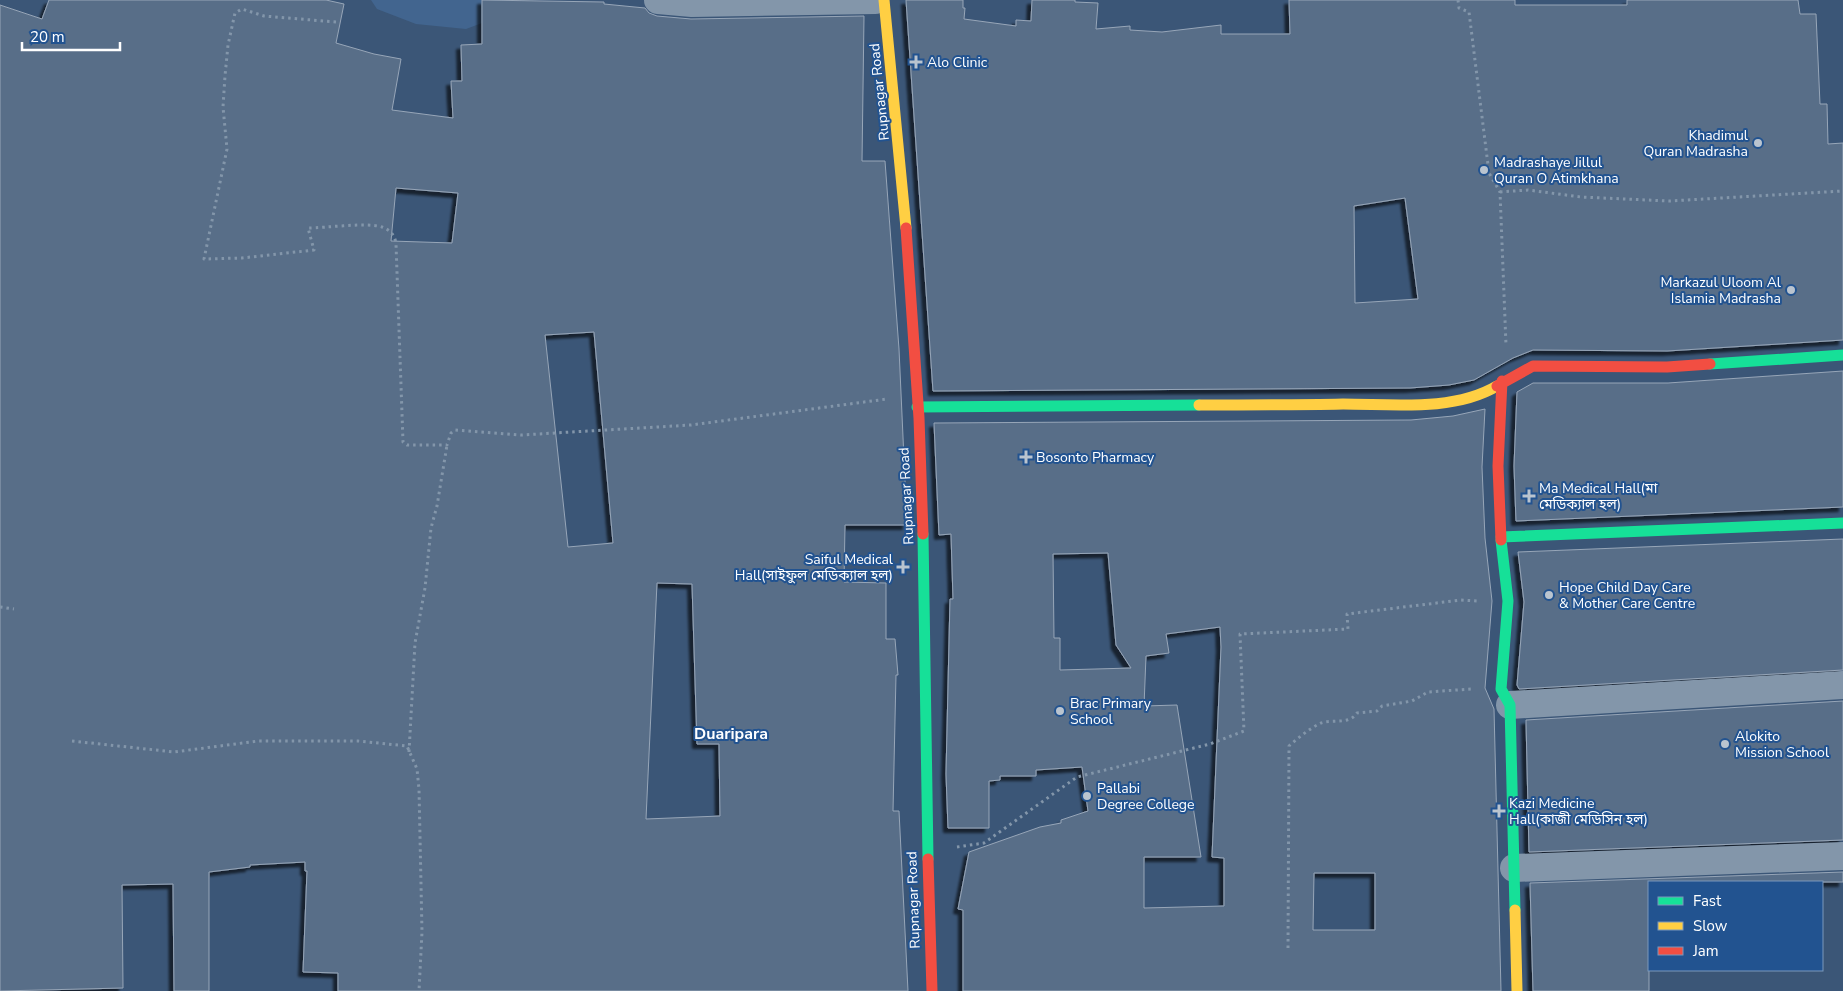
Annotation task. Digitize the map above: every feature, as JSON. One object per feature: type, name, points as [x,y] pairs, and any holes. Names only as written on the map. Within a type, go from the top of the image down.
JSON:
[{"type":"street","points":[[658,0],[692,3],[759,3],[875,0]]},
{"type":"street","name":"Rupnagar Road","points":[[884,0],[908,242],[917,394],[924,557],[927,851],[932,991]]},
{"type":"street","points":[[917,407],[1411,404],[1475,395],[1488,391],[1504,380],[1533,366],[1667,367],[1843,355]]},
{"type":"street","points":[[1504,380],[1498,466],[1501,537],[1508,602],[1506,697],[1514,868],[1517,991]]},
{"type":"street","points":[[1501,537],[1843,523]]},
{"type":"street","points":[[1506,697],[1843,685]]},
{"type":"street","points":[[1514,868],[1843,856]]},
{"type":"path","points":[[1458,0],[1459,8],[1469,12],[1490,173],[1500,192],[1504,380]]},
{"type":"path","points":[[336,22],[264,16],[242,9],[235,13],[228,45],[223,107],[227,150],[204,259],[242,258],[314,250],[308,228],[373,226],[388,230],[395,236],[396,244],[402,438],[407,445],[447,444]]},
{"type":"path","points":[[1500,192],[1528,190],[1581,197],[1669,200],[1843,191]]},
{"type":"path","points":[[409,755],[415,643],[426,588],[431,528],[437,506],[447,444],[451,433],[455,430],[521,435],[692,425],[917,394]]},
{"type":"path","points":[[927,851],[984,843],[1077,777],[1210,744],[1244,731],[1240,642],[1240,634],[1244,632],[1348,629],[1347,614],[1461,600],[1508,602]]},
{"type":"path","points":[[0,607],[14,609]]},
{"type":"path","points":[[1288,948],[1289,746],[1322,723],[1354,718],[1358,713],[1377,711],[1382,706],[1412,701],[1428,692],[1506,697]]},
{"type":"path","points":[[72,741],[174,752],[258,741],[358,741],[400,743],[407,746],[409,755],[417,769],[418,788],[422,932],[419,991]]},
{"type":"water","points":[[371,0],[497,0],[490,20],[466,29],[416,24],[377,9]]},
{"type":"building","points":[[49,0],[326,0],[344,4],[336,43],[374,54],[401,59],[392,110],[453,118],[451,81],[462,81],[461,45],[482,44],[482,0],[604,2],[604,4],[645,8],[649,13],[657,16],[691,19],[864,16],[862,161],[885,161],[899,349],[907,525],[845,525],[844,582],[886,583],[886,639],[895,639],[898,675],[896,675],[893,811],[899,811],[908,991],[338,991],[338,973],[303,972],[307,871],[305,871],[305,862],[250,865],[250,867],[209,872],[209,991],[174,991],[173,884],[122,885],[123,988],[0,991],[0,5],[42,19]],"holes":[[[396,188],[458,193],[452,243],[391,241]],[[594,332],[613,543],[568,547],[545,335]],[[657,583],[692,584],[697,744],[719,744],[720,816],[646,819]]]},
{"type":"building","points":[[906,0],[963,0],[963,8],[965,8],[964,19],[1016,26],[1016,20],[1031,21],[1032,0],[1075,0],[1075,2],[1098,3],[1096,29],[1130,26],[1130,30],[1162,32],[1221,25],[1221,34],[1290,34],[1289,0],[1515,0],[1515,5],[1627,5],[1627,0],[1798,0],[1800,14],[1816,14],[1820,104],[1827,104],[1828,144],[1843,143],[1843,340],[1667,351],[1533,350],[1513,358],[1474,380],[1449,385],[1410,388],[933,391]],"holes":[[[1405,198],[1418,299],[1355,303],[1354,206]]]},
{"type":"building","points":[[1843,371],[1843,507],[1516,521],[1514,466],[1517,392],[1533,383],[1668,383]]},
{"type":"building","points":[[1485,409],[1482,467],[1485,538],[1492,601],[1485,688],[1494,709],[1501,991],[963,991],[963,910],[958,909],[969,852],[1040,827],[1061,823],[1061,820],[1088,811],[1082,767],[1036,770],[1036,776],[1000,776],[1000,780],[989,781],[989,828],[948,828],[946,774],[950,599],[953,599],[951,534],[939,535],[934,423],[1411,420],[1453,416]],"holes":[[[1108,553],[1116,645],[1131,668],[1060,670],[1060,638],[1054,638],[1053,554]],[[1220,627],[1221,647],[1212,857],[1224,858],[1224,906],[1144,908],[1144,857],[1201,857],[1177,705],[1144,706],[1146,656],[1169,653],[1166,634]],[[1314,873],[1375,873],[1375,930],[1313,930]]]},
{"type":"building","points":[[1843,539],[1843,670],[1519,689],[1517,685],[1524,602],[1518,552]]},
{"type":"building","points":[[1843,701],[1843,840],[1529,852],[1526,720]]},
{"type":"building","points":[[1843,872],[1843,882],[1648,881],[1649,991],[1533,991],[1530,883]]},
{"type":"traffic: fast","points":[[1710,364],[1843,355]]},
{"type":"traffic: fast","points":[[917,407],[1199,405]]},
{"type":"traffic: fast","points":[[1501,537],[1843,523]]},
{"type":"traffic: fast","points":[[923,534],[928,859]]},
{"type":"traffic: fast","points":[[1501,540],[1508,601],[1501,689],[1510,705],[1515,910]]},
{"type":"traffic: slow","points":[[884,0],[906,228]]},
{"type":"traffic: slow","points":[[1199,405],[1422,405],[1461,400],[1497,386]]},
{"type":"traffic: slow","points":[[1515,910],[1517,991]]},
{"type":"traffic: jam","points":[[906,228],[919,418],[923,534]]},
{"type":"traffic: jam","points":[[1497,386],[1533,366],[1667,367],[1710,364]]},
{"type":"traffic: jam","points":[[1501,540],[1498,466],[1502,381]]},
{"type":"traffic: jam","points":[[928,859],[932,991]]},
{"type":"place","name":"Alo Clinic","points":[[916,62]]},
{"type":"place","name":"Khadimul Quran Madrasha","points":[[1758,143]]},
{"type":"place","name":"Madrashaye Jillul Quran O Atimkhana","points":[[1484,170]]},
{"type":"place","name":"Markazul Uloom Al Islamia Madrasha","points":[[1791,290]]},
{"type":"place","name":"Bosonto Pharmacy","points":[[1026,457]]},
{"type":"place","name":"Ma Medical Hall(মা মেডিক্যাল হল)","points":[[1529,496]]},
{"type":"place","name":"Saiful Medical Hall(সাইফুল মেডিক্যাল হল)","points":[[903,567]]},
{"type":"place","name":"Hope Child Day Care & Mother Care Centre","points":[[1549,595]]},
{"type":"place","name":"Brac Primary School","points":[[1060,711]]},
{"type":"place","name":"Alokito Mission School","points":[[1725,744]]},
{"type":"place","name":"Pallabi Degree College","points":[[1087,796]]},
{"type":"place","name":"Kazi Medicine Hall(কাজী মেডিসিন হল)","points":[[1499,811]]},
{"type":"district","name":"Duaripara","points":[[731,733]]}]
